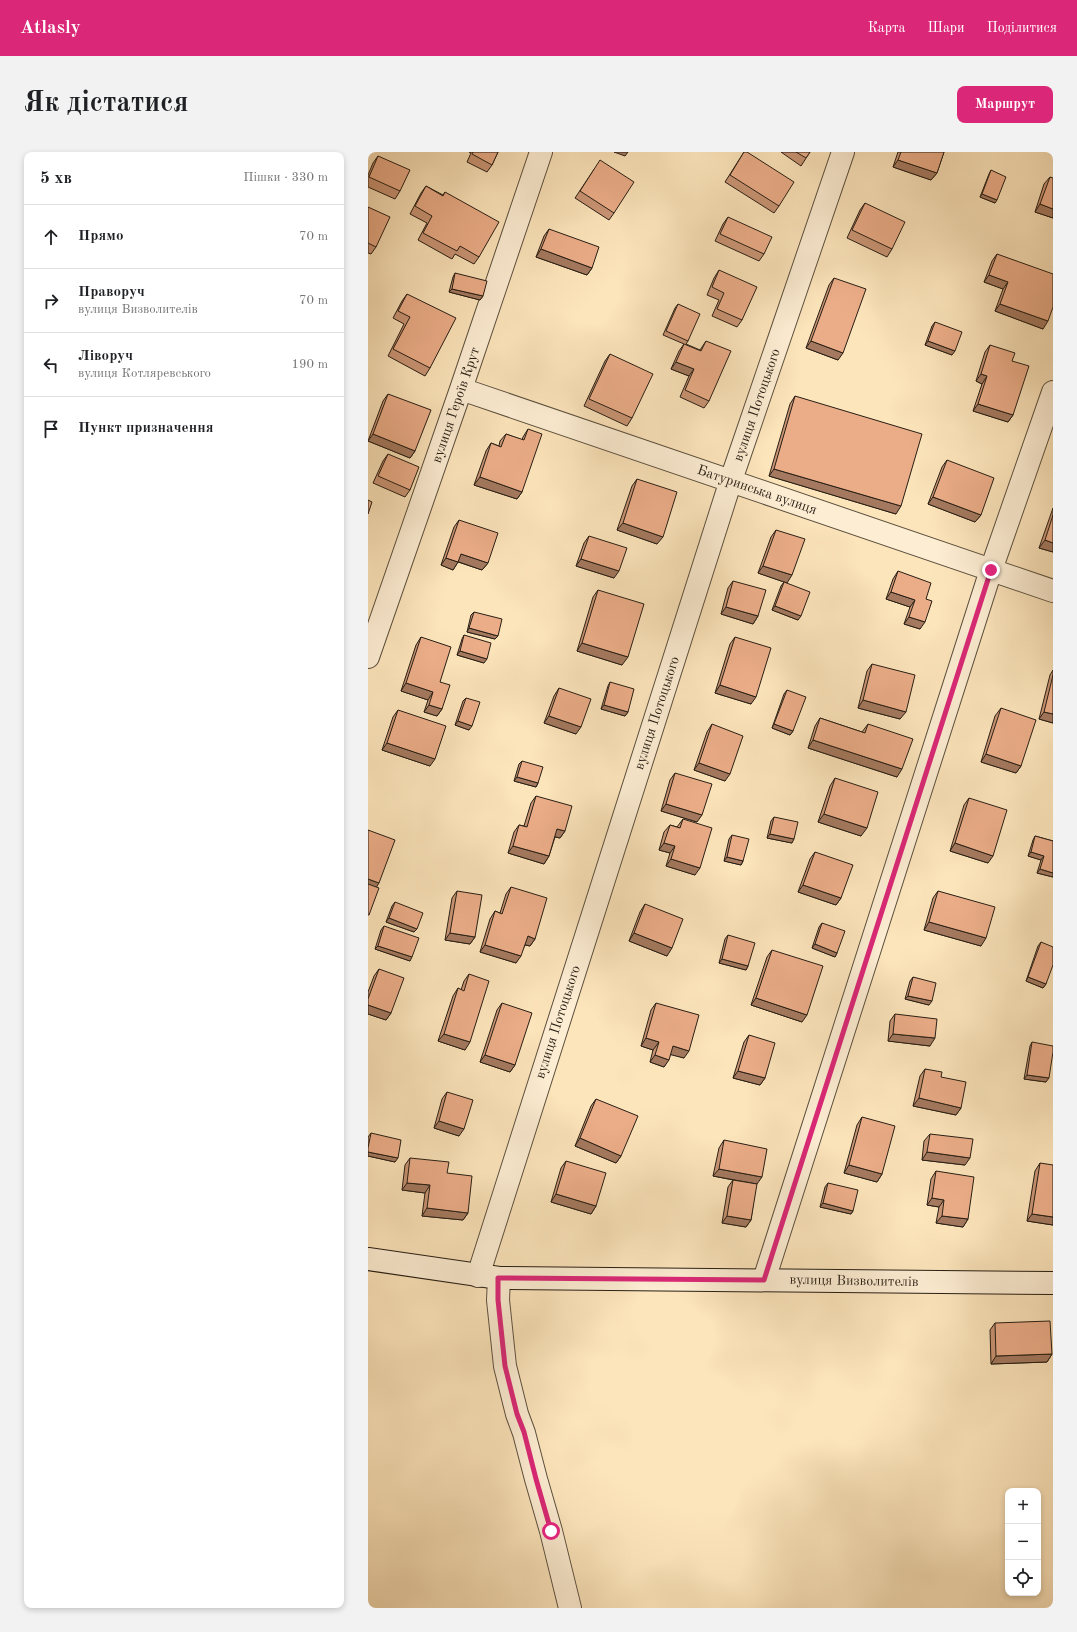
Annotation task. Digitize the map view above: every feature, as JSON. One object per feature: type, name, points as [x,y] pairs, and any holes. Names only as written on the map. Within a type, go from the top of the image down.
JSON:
[{"type":"street","name":"вулиця Героїв Крут","points":[[368,657],[541,152]]},
{"type":"street","name":"вулиця Потоцького","points":[[570,1608],[551,1531],[524,1432],[517,1414],[505,1366],[498,1300],[488,1277],[731,480],[843,152]]},
{"type":"street","name":"Батуринська вулиця","points":[[461,389],[1053,591]]},
{"type":"street","points":[[764,1280],[991,570],[1053,392]]},
{"type":"street","name":"вулиця Визволителів","points":[[368,1259],[488,1277],[1053,1283]]},
{"type":"building","points":[[473,152],[498,152],[492,165],[472,154]]},
{"type":"building","points":[[744,152],[747,152],[794,182],[779,206],[730,175]]},
{"type":"building","points":[[796,152],[810,152],[806,158]]},
{"type":"building","points":[[901,152],[944,152],[937,173],[898,160]]},
{"type":"building","points":[[378,156],[410,170],[400,191],[369,177]]},
{"type":"building","points":[[600,160],[634,182],[614,213],[580,191]]},
{"type":"building","points":[[991,170],[1006,177],[997,200],[982,194]]},
{"type":"building","points":[[1050,177],[1053,178],[1053,209],[1040,204]]},
{"type":"building","points":[[426,186],[443,196],[445,192],[499,222],[479,257],[460,246],[457,251],[423,233],[432,216],[415,206]]},
{"type":"building","points":[[865,203],[905,222],[892,249],[852,230]]},
{"type":"building","points":[[368,207],[390,217],[376,247],[368,243]]},
{"type":"building","points":[[728,217],[772,237],[764,254],[720,234]]},
{"type":"building","points":[[549,229],[599,247],[592,268],[541,249]]},
{"type":"building","points":[[997,254],[1053,274],[1053,307],[1048,321],[1000,304],[1008,282],[989,275]]},
{"type":"building","points":[[719,270],[757,287],[742,320],[717,309],[724,293],[712,287]]},
{"type":"building","points":[[455,273],[487,281],[483,296],[452,289]]},
{"type":"building","points":[[834,278],[866,289],[843,353],[811,341]]},
{"type":"building","points":[[407,294],[456,318],[430,368],[393,349],[410,317],[398,311]]},
{"type":"building","points":[[678,304],[700,314],[688,341],[666,331]]},
{"type":"building","points":[[935,322],[962,332],[955,351],[928,341]]},
{"type":"building","points":[[706,341],[731,351],[709,401],[685,390],[694,369],[676,362],[684,344],[701,351]]},
{"type":"building","points":[[990,345],[1015,353],[1012,361],[1029,366],[1013,415],[978,404],[987,376],[981,374]]},
{"type":"building","points":[[610,354],[653,374],[632,418],[589,399]]},
{"type":"building","points":[[388,394],[431,410],[415,451],[373,434]]},
{"type":"building","points":[[795,396],[922,434],[901,506],[774,469]]},
{"type":"building","points":[[528,429],[542,434],[522,492],[480,477],[491,443],[501,447],[506,434],[524,440]]},
{"type":"building","points":[[388,454],[419,467],[410,490],[378,476]]},
{"type":"building","points":[[947,460],[994,478],[981,515],[933,497]]},
{"type":"building","points":[[637,479],[677,492],[663,537],[623,523]]},
{"type":"building","points":[[368,500],[372,502],[368,514]]},
{"type":"building","points":[[1053,515],[1053,543],[1045,540]]},
{"type":"building","points":[[459,520],[498,533],[488,563],[461,554],[458,562],[446,558]]},
{"type":"building","points":[[776,530],[805,539],[792,575],[763,566]]},
{"type":"building","points":[[589,536],[627,548],[619,571],[581,559]]},
{"type":"building","points":[[898,571],[931,583],[926,599],[932,601],[925,622],[909,617],[915,600],[891,592]]},
{"type":"building","points":[[733,581],[766,590],[758,616],[726,607]]},
{"type":"building","points":[[784,582],[810,592],[801,616],[775,606]]},
{"type":"building","points":[[598,590],[644,604],[628,657],[582,643]]},
{"type":"building","points":[[474,612],[502,619],[498,636],[469,628]]},
{"type":"building","points":[[464,635],[491,643],[487,659],[460,651]]},
{"type":"building","points":[[421,637],[451,647],[440,682],[450,685],[442,709],[429,705],[433,692],[406,683]]},
{"type":"building","points":[[735,637],[771,648],[756,697],[720,685]]},
{"type":"building","points":[[872,664],[915,675],[906,712],[863,700]]},
{"type":"building","points":[[1053,675],[1053,714],[1044,712]]},
{"type":"building","points":[[610,682],[634,689],[628,712],[604,705]]},
{"type":"building","points":[[559,688],[591,699],[581,727],[549,716]]},
{"type":"building","points":[[787,690],[806,697],[793,731],[774,724]]},
{"type":"building","points":[[466,698],[480,702],[472,726],[458,721]]},
{"type":"building","points":[[1001,708],[1036,720],[1021,766],[986,754]]},
{"type":"building","points":[[398,710],[446,726],[435,759],[387,743]]},
{"type":"building","points":[[820,718],[865,733],[868,724],[913,739],[902,769],[813,740]]},
{"type":"building","points":[[712,724],[743,736],[730,774],[699,763]]},
{"type":"building","points":[[522,761],[543,767],[538,783],[517,777]]},
{"type":"building","points":[[675,773],[712,784],[702,815],[666,804]]},
{"type":"building","points":[[835,778],[878,792],[867,828],[824,814]]},
{"type":"building","points":[[536,796],[572,806],[565,831],[557,829],[549,856],[513,846],[519,825],[527,827]]},
{"type":"building","points":[[969,798],[1007,810],[993,856],[955,843]]},
{"type":"building","points":[[774,817],[798,822],[794,839],[770,834]]},
{"type":"building","points":[[683,819],[712,828],[700,868],[671,859],[675,846],[664,843],[670,825],[680,828]]},
{"type":"building","points":[[368,830],[395,840],[379,883],[368,879]]},
{"type":"building","points":[[732,835],[749,839],[743,861],[727,857]]},
{"type":"building","points":[[1035,836],[1053,841],[1053,873],[1040,869],[1044,856],[1031,852]]},
{"type":"building","points":[[815,852],[853,865],[841,898],[803,885]]},
{"type":"building","points":[[368,884],[379,888],[369,915],[368,915]]},
{"type":"building","points":[[511,887],[547,898],[535,939],[528,936],[521,956],[485,945],[495,911],[502,914]]},
{"type":"building","points":[[457,891],[482,895],[475,937],[450,933]]},
{"type":"building","points":[[938,891],[995,907],[986,938],[929,922]]},
{"type":"building","points":[[395,902],[423,913],[417,929],[389,918]]},
{"type":"building","points":[[645,904],[683,919],[672,948],[634,933]]},
{"type":"building","points":[[822,923],[845,931],[837,953],[815,944]]},
{"type":"building","points":[[384,926],[419,938],[412,957],[378,946]]},
{"type":"building","points":[[728,935],[755,943],[748,966],[722,959]]},
{"type":"building","points":[[1041,942],[1053,947],[1053,965],[1046,984],[1028,977]]},
{"type":"building","points":[[772,950],[823,966],[807,1015],[756,998]]},
{"type":"building","points":[[379,969],[404,978],[391,1013],[368,1005],[368,999]]},
{"type":"building","points":[[469,974],[489,981],[470,1042],[444,1034],[458,988],[464,991]]},
{"type":"building","points":[[913,977],[936,983],[932,1001],[908,996]]},
{"type":"building","points":[[502,1003],[532,1013],[515,1065],[485,1055]]},
{"type":"building","points":[[656,1003],[699,1015],[689,1051],[673,1046],[669,1060],[655,1055],[659,1042],[646,1038]]},
{"type":"building","points":[[895,1014],[937,1019],[935,1038],[893,1034]]},
{"type":"building","points":[[749,1035],[775,1043],[765,1078],[738,1071]]},
{"type":"building","points":[[1032,1042],[1053,1046],[1049,1078],[1027,1075]]},
{"type":"building","points":[[925,1069],[942,1072],[941,1077],[966,1082],[961,1108],[919,1098]]},
{"type":"building","points":[[447,1092],[473,1100],[464,1129],[439,1121]]},
{"type":"building","points":[[596,1099],[638,1116],[621,1156],[580,1138]]},
{"type":"building","points":[[862,1117],[895,1126],[882,1174],[849,1165]]},
{"type":"building","points":[[371,1133],[401,1140],[398,1158],[368,1152]]},
{"type":"building","points":[[930,1134],[973,1139],[970,1158],[927,1152]]},
{"type":"building","points":[[724,1140],[767,1149],[762,1177],[719,1169]]},
{"type":"building","points":[[410,1158],[449,1162],[447,1173],[472,1176],[468,1213],[427,1208],[430,1185],[407,1183]]},
{"type":"building","points":[[566,1161],[606,1173],[596,1206],[556,1194]]},
{"type":"building","points":[[1040,1163],[1053,1165],[1053,1217],[1032,1214]]},
{"type":"building","points":[[936,1171],[974,1177],[968,1219],[942,1216],[944,1200],[932,1198]]},
{"type":"building","points":[[733,1180],[757,1184],[751,1220],[727,1216]]},
{"type":"building","points":[[828,1183],[858,1190],[853,1211],[823,1203]]},
{"type":"building","points":[[1050,1321],[1052,1354],[996,1356],[995,1323]]},
{"type":"route","points":[[551,1531],[524,1432],[517,1414],[505,1366],[498,1300],[498,1278],[764,1280],[991,570]]}]
